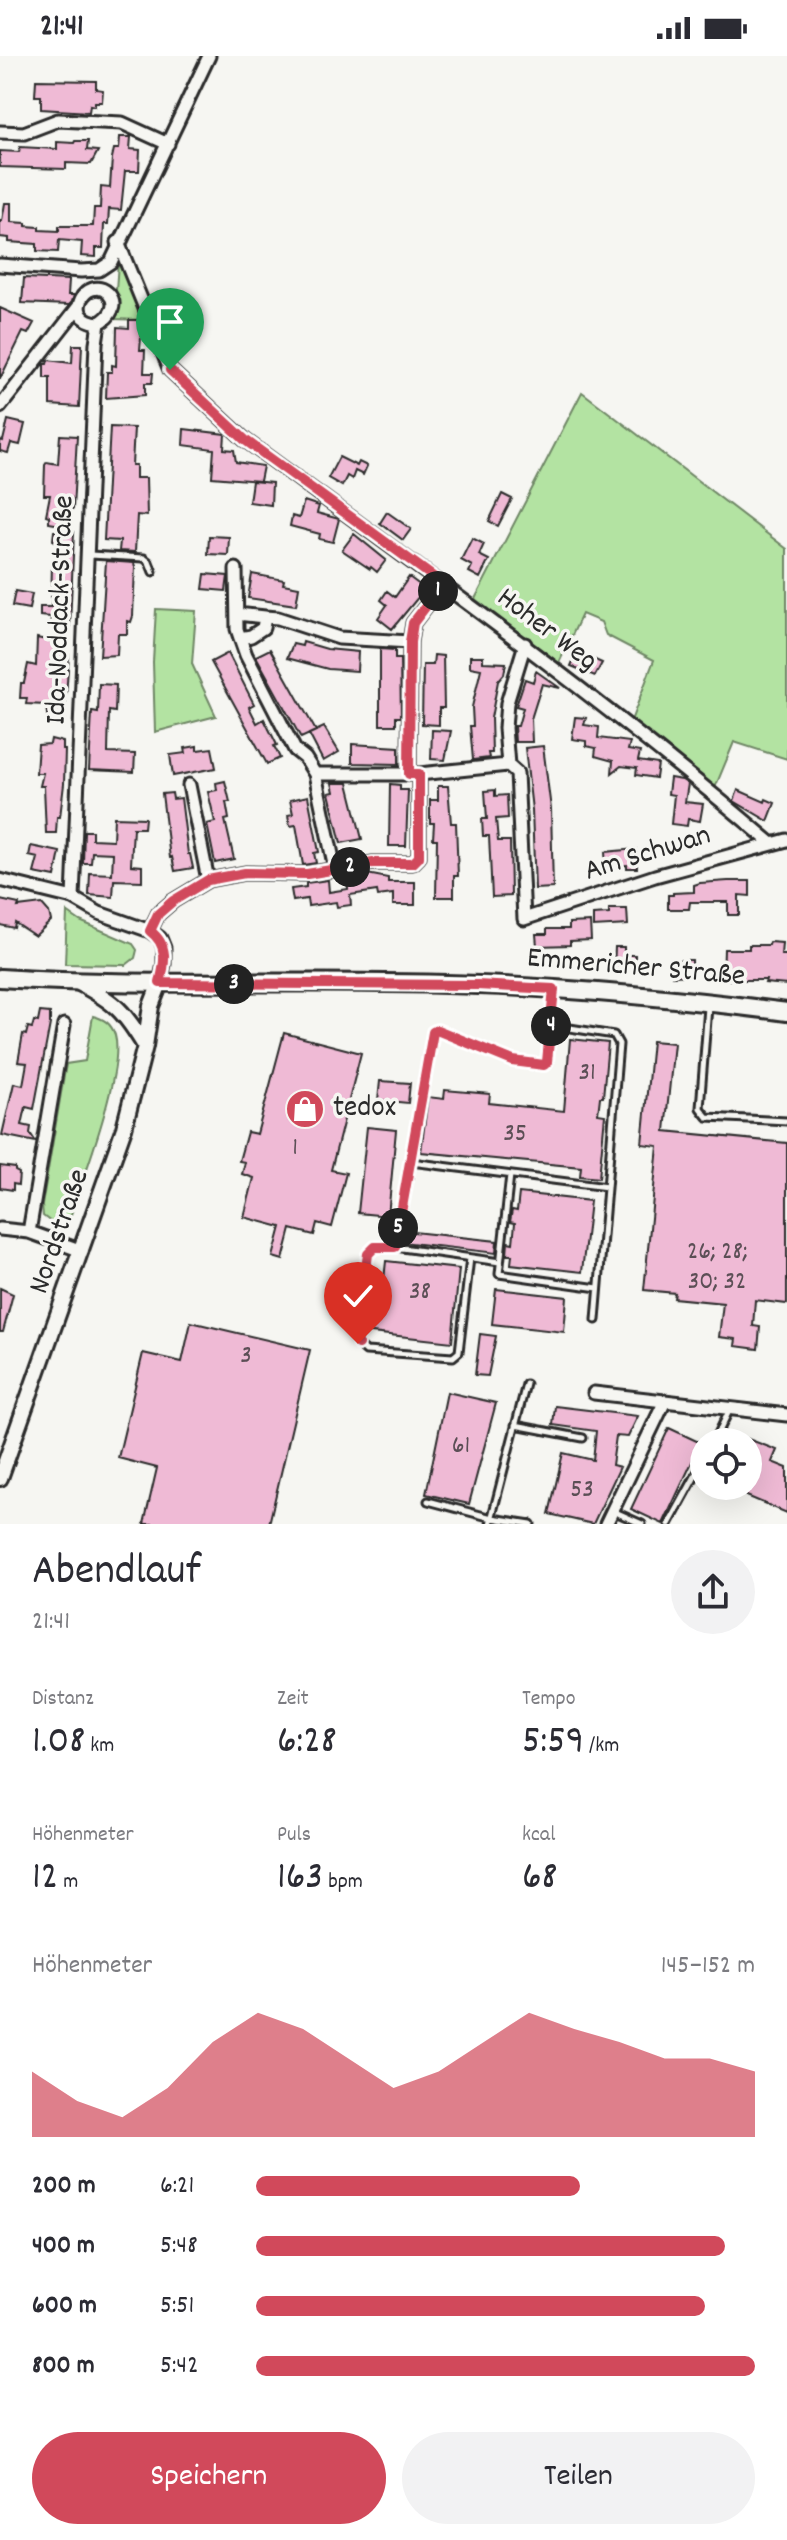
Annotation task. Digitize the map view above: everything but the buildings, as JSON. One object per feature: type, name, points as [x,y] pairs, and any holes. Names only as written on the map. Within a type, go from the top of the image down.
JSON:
[{"type":"main road","name":"Emmericher Straße","points":[[0,978],[79,983],[477,985],[709,1002],[787,1012]]},
{"type":"street","points":[[0,265],[81,271],[99,270],[111,262],[209,56]]},
{"type":"street","points":[[0,132],[24,133],[58,120],[122,123],[168,144]]},
{"type":"street","name":"Hoher Weg","points":[[118,242],[165,360],[176,377],[245,440],[525,644],[771,843]]},
{"type":"street","name":"Ida-Noddack-Straße","points":[[73,898],[96,343],[99,323],[109,318],[114,307],[105,291],[90,290],[83,294],[79,306]]},
{"type":"street","points":[[79,306],[82,316],[89,322],[99,323]]},
{"type":"street","points":[[0,407],[79,306]]},
{"type":"street","points":[[236,569],[237,629],[246,655],[295,750],[305,758],[315,774],[335,869]]},
{"type":"street","points":[[150,931],[158,914],[208,880],[245,873],[307,874],[373,863],[413,863],[419,857],[410,642],[413,623],[443,584]]},
{"type":"street","points":[[237,614],[278,618],[339,638],[410,642]]},
{"type":"street","points":[[240,638],[251,636],[263,628],[265,617]]},
{"type":"street","points":[[315,774],[414,774],[508,765],[505,728],[507,703],[525,644]]},
{"type":"street","name":"Am Schwan","points":[[508,765],[517,773],[524,919],[655,876],[787,840]]},
{"type":"street","points":[[189,785],[208,880]]},
{"type":"street","points":[[0,880],[73,898],[99,913],[150,931],[160,938],[164,948],[160,983]]},
{"type":"street","points":[[79,983],[104,996],[123,1011],[145,1046]]},
{"type":"street","name":"Nordstraße","points":[[0,1478],[124,1128],[145,1046],[151,1006],[160,983]]},
{"type":"street","name":"Nordstraße","points":[[29,1232],[64,1025]]},
{"type":"street","points":[[0,1229],[29,1232],[82,1251]]},
{"type":"street","points":[[594,1393],[787,1415]]},
{"type":"street","points":[[606,1524],[665,1401]]},
{"type":"lane","points":[[89,555],[144,558],[153,572]]},
{"type":"lane","points":[[395,1247],[433,1032],[437,1030],[513,1061],[544,1065],[547,1062],[554,989]]},
{"type":"lane","points":[[709,1002],[700,1108],[707,1117],[787,1121]]},
{"type":"lane","points":[[551,1025],[614,1035],[618,1039],[596,1320]]},
{"type":"lane","points":[[411,1162],[607,1187]]},
{"type":"lane","points":[[510,1175],[499,1274],[598,1288]]},
{"type":"lane","points":[[470,1258],[459,1352],[453,1357],[366,1351],[358,1344],[368,1254],[375,1247],[395,1247],[500,1262]]},
{"type":"lane","points":[[491,1521],[526,1384]]},
{"type":"lane","points":[[721,1428],[730,1408]]},
{"type":"lane","points":[[515,1425],[583,1438]]},
{"type":"lane","points":[[669,1524],[690,1486]]},
{"type":"lane","points":[[428,1501],[491,1521],[531,1524]]},
{"type":"lane","points":[[612,1511],[642,1524]]},
{"type":"green space","points":[[118,262],[124,263],[144,320],[114,319]]},
{"type":"green space","points":[[582,392],[787,549],[787,759],[734,742],[715,788],[631,721],[654,660],[606,635],[601,622],[582,614],[559,663],[475,599]]},
{"type":"green space","points":[[156,609],[196,611],[192,664],[216,716],[155,732],[153,662]]},
{"type":"green space","points":[[67,912],[80,921],[133,944],[137,950],[135,958],[126,965],[65,964]]},
{"type":"green space","points":[[93,1016],[107,1022],[115,1035],[114,1074],[100,1128],[68,1223],[51,1222],[43,1216],[42,1205],[66,1064],[85,1061]]},
{"type":"place","name":"tedox","points":[[305,1109]]},
{"type":"route","points":[[170,370],[245,440],[443,584],[413,623],[410,642],[409,774],[419,774],[419,857],[413,863],[373,863],[307,874],[245,873],[208,880],[189,890],[158,914],[150,931],[160,938],[164,948],[160,983],[477,985],[554,989],[547,1062],[544,1065],[513,1061],[437,1030],[433,1032],[395,1247],[381,1245],[371,1249],[368,1254],[358,1344]]}]
